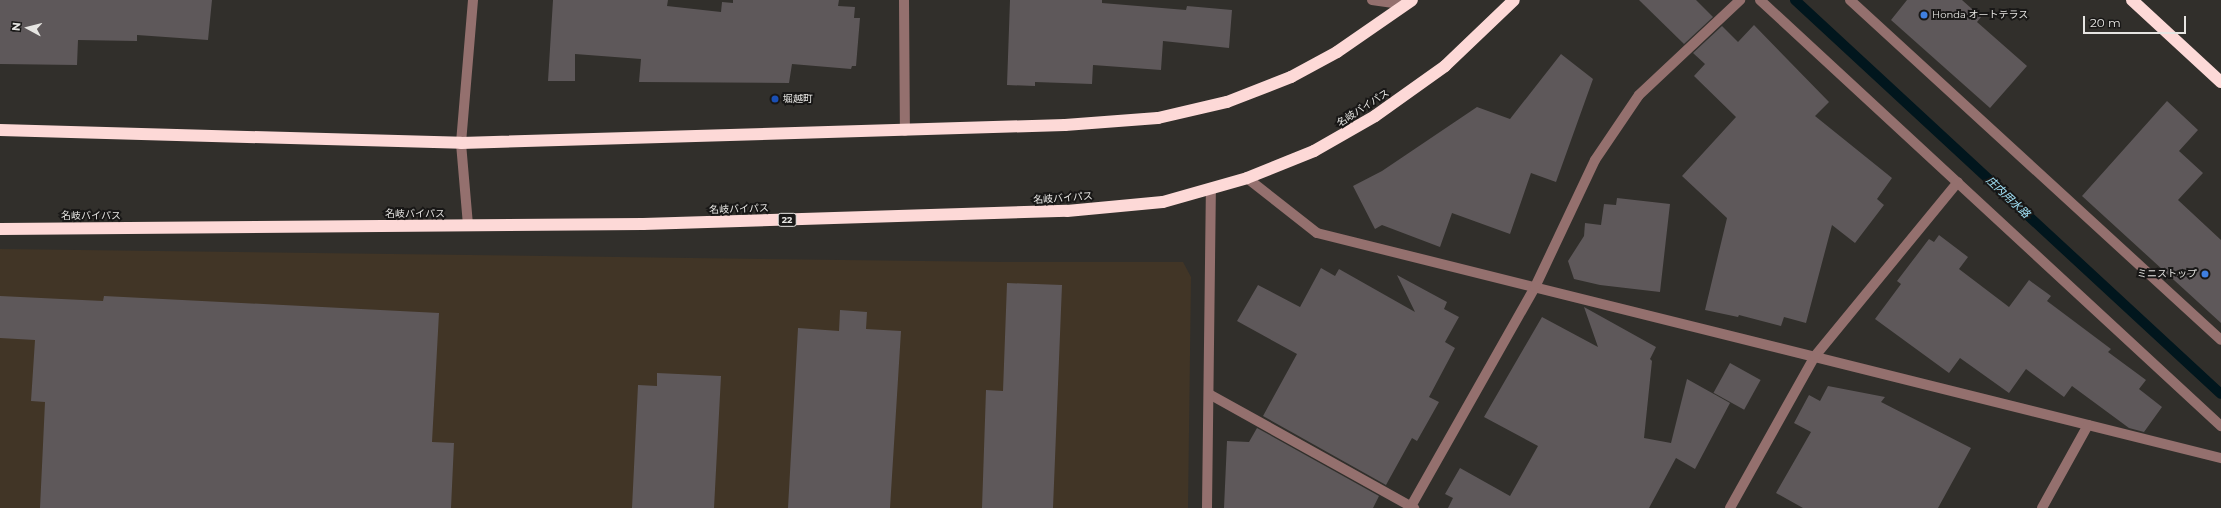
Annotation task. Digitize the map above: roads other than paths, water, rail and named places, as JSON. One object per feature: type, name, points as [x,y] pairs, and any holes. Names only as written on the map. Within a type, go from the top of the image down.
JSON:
[{"type":"highway","name":"名岐バイパス","points":[[0,229],[643,224],[1067,211],[1163,202],[1247,178],[1314,151],[1375,116],[1445,66],[1514,0]]},
{"type":"highway","points":[[2132,0],[2221,82]]},
{"type":"highway","points":[[0,130],[461,143],[1065,126],[1158,118],[1227,102],[1291,77],[1337,52],[1409,2]]},
{"type":"street","points":[[468,226],[461,143],[473,0]]},
{"type":"street","points":[[904,0],[905,131]]},
{"type":"street","points":[[1372,0],[1409,2]]},
{"type":"street","points":[[1209,394],[1411,507],[1535,287],[1595,160],[1638,95],[1740,0]]},
{"type":"street","points":[[1760,0],[2221,426]]},
{"type":"street","points":[[1850,0],[2221,340]]},
{"type":"street","points":[[1247,178],[1317,233],[2221,458]]},
{"type":"street","points":[[1730,508],[1815,356],[1958,182]]},
{"type":"street","points":[[1207,508],[1211,189]]},
{"type":"street","points":[[2042,508],[2088,425]]},
{"type":"waterway","name":"庄内用水路","points":[[1795,0],[2221,394]]},
{"type":"place","name":"Honda オートテラス","points":[[1924,15]]},
{"type":"place","name":"堀越町","points":[[775,99]]},
{"type":"place","name":"ミニストップ","points":[[2205,274]]}]
